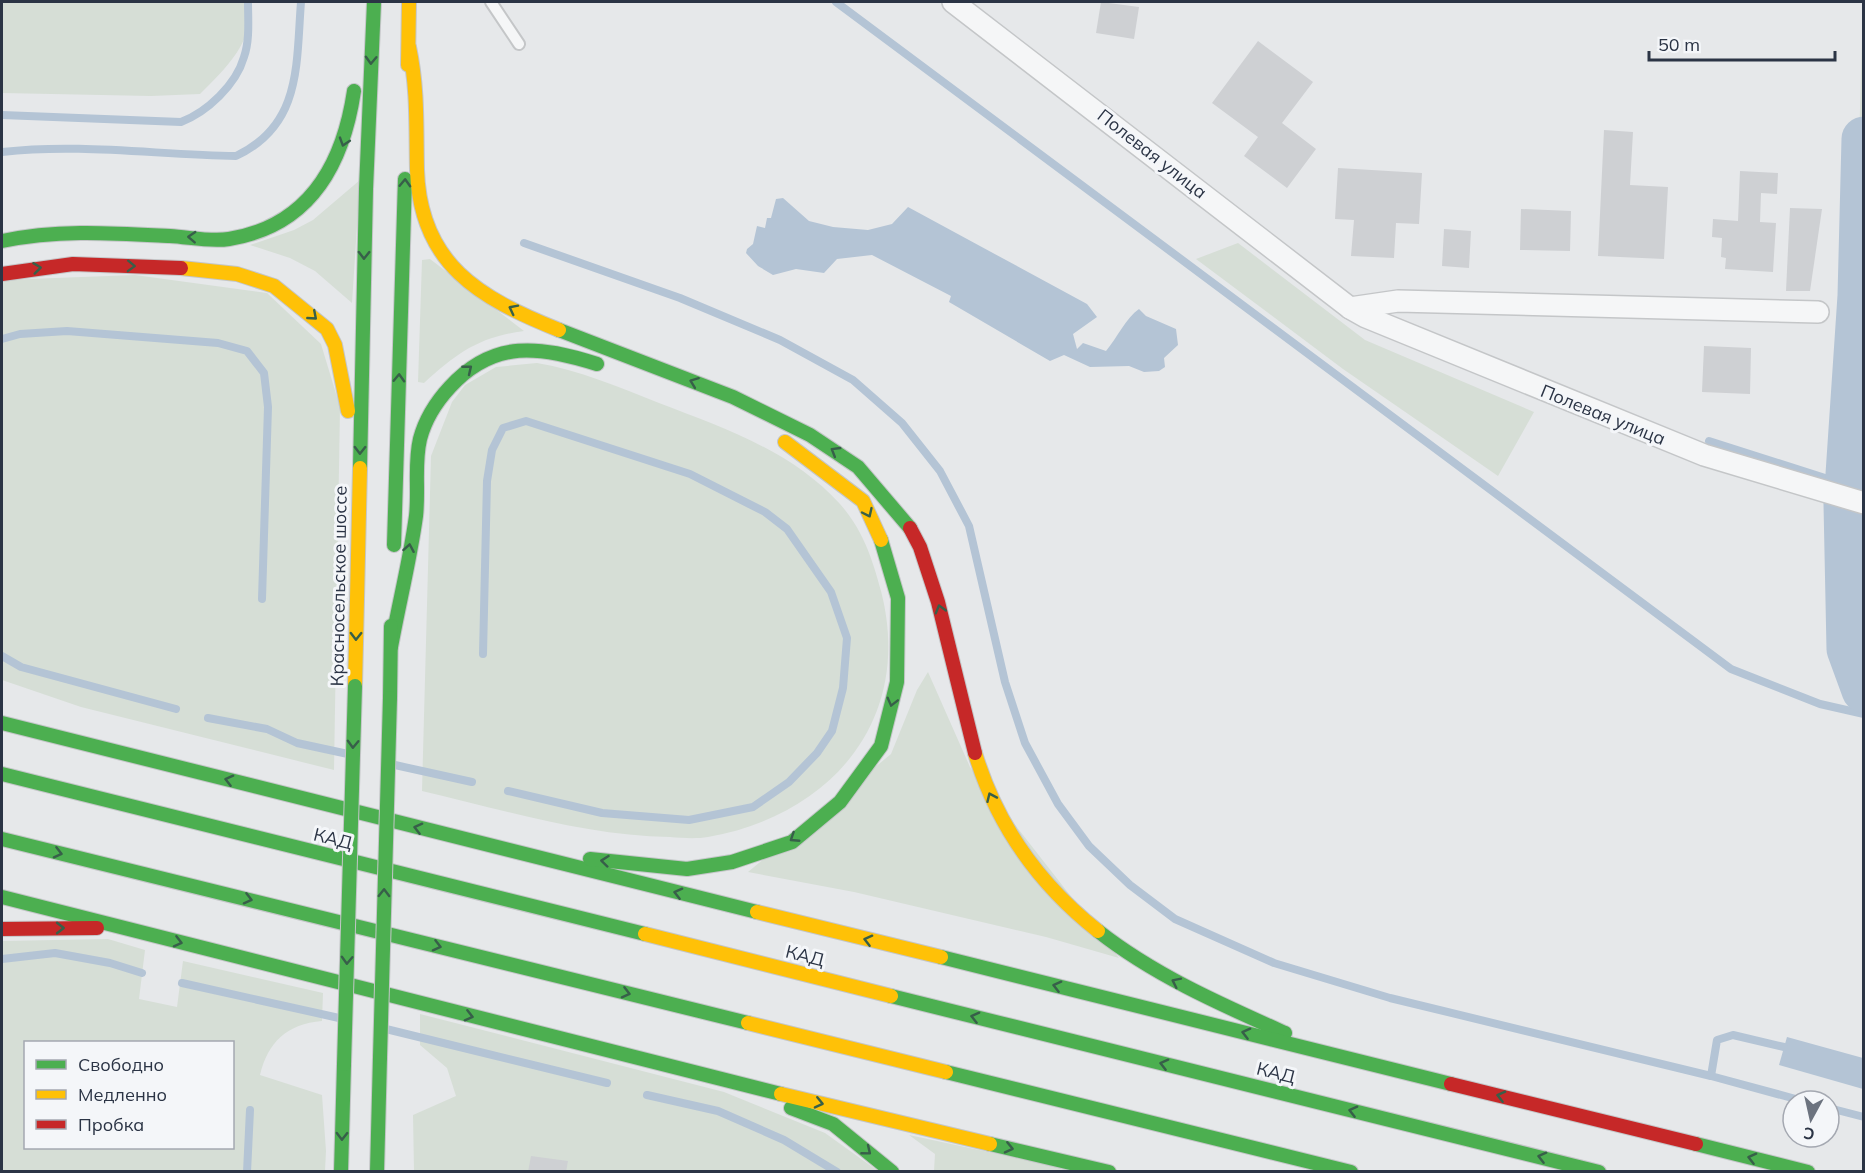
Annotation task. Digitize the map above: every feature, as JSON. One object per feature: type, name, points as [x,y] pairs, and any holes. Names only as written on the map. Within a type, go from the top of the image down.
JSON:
[{"type":"main road","points":[[358,40],[361,2]]},
{"type":"main road","name":"Красносельское шоссе","points":[[341,1170],[366,189],[374,2]]},
{"type":"main road","points":[[377,1172],[409,2]]},
{"type":"main road","points":[[409,47],[417,90],[420,192],[425,221],[436,248],[457,273],[486,295],[534,319],[748,403],[796,427],[854,462],[891,502],[918,542],[947,633],[960,692],[990,795],[1018,849],[1068,908],[1125,953],[1156,972],[1236,1011],[1344,1058]]},
{"type":"main road","points":[[2,241],[67,233],[229,239],[267,226],[295,213],[321,189],[340,153],[352,117],[356,73]]},
{"type":"main road","points":[[2,274],[73,264],[172,267],[237,274],[274,286],[327,328],[336,345],[348,405],[347,498],[356,606]]},
{"type":"main road","points":[[391,647],[416,513],[420,440],[436,405],[457,378],[481,359],[514,348],[566,352],[608,368]]},
{"type":"main road","points":[[474,842],[595,860],[687,869],[732,862],[792,842],[840,802],[881,746],[897,682],[898,598],[886,551],[862,501],[814,462],[776,436]]},
{"type":"main road","points":[[2,712],[47,734]]},
{"type":"main road","points":[[2,723],[1808,1172]]},
{"type":"main road","name":"КАД","points":[[2,774],[1599,1172]]},
{"type":"main road","points":[[2,839],[1351,1172]]},
{"type":"main road","points":[[2,897],[660,1065],[1109,1172]]},
{"type":"main road","points":[[2,929],[121,928]]},
{"type":"main road","points":[[660,1065],[759,1095],[833,1124],[892,1172]]},
{"type":"street","name":"Полевая улица","points":[[953,2],[1350,308],[1399,332],[1704,454],[1824,493],[1863,503]]},
{"type":"street","points":[[1350,308],[1398,300],[1818,312]]},
{"type":"lane","points":[[491,2],[519,44]]},
{"type":"shaded area","points":[[2,2],[251,2],[248,30],[243,42],[229,64],[200,94],[151,96],[2,93]]},
{"type":"shaded area","points":[[1863,2],[1864,375],[1860,471],[1856,475],[1843,472],[1840,460],[1855,286]]},
{"type":"shaded area","points":[[360,180],[352,303],[315,271],[290,258],[250,245],[294,230],[313,220]]},
{"type":"shaded area","points":[[1238,243],[1365,340],[1534,412],[1498,476],[1343,369],[1196,259]]},
{"type":"shaded area","points":[[430,259],[524,331],[494,337],[469,348],[424,383],[418,382],[422,260]]},
{"type":"shaded area","points":[[135,275],[267,293],[321,344],[340,407],[334,770],[81,707],[2,680],[2,280]]},
{"type":"shaded area","points":[[537,363],[614,385],[732,432],[779,455],[821,485],[840,504],[861,534],[881,591],[888,637],[885,680],[873,719],[853,754],[826,783],[792,807],[752,825],[708,837],[684,838],[639,836],[576,827],[422,791],[431,456],[452,402],[465,385],[496,367]]},
{"type":"shaded area","points":[[928,672],[970,767],[1119,958],[1046,937],[854,892],[748,872],[891,754],[917,690]]},
{"type":"shaded area","points":[[108,939],[145,950],[139,999],[177,1007],[183,961],[323,993],[322,1021],[299,1026],[281,1037],[268,1053],[260,1075],[322,1095],[325,1171],[2,1171],[2,941]]},
{"type":"shaded area","points":[[420,1014],[724,1092],[825,1133],[878,1171],[414,1171],[413,1115],[456,1096],[447,1068],[420,1045]]},
{"type":"shaded area","points":[[909,1135],[1077,1171],[934,1171],[935,1154]]},
{"type":"water","points":[[783,198],[809,221],[833,227],[868,230],[892,224],[908,207],[1087,304],[1097,317],[1073,334],[1077,349],[1083,343],[1106,351],[1139,309],[1146,316],[1176,329],[1178,345],[1164,358],[1165,367],[1159,371],[1144,372],[1129,366],[1090,367],[1064,355],[1050,361],[949,302],[951,296],[872,255],[837,259],[824,273],[796,269],[773,275],[758,266],[746,253],[753,244],[757,226],[765,228],[767,218],[771,218],[776,199]]},
{"type":"water","points":[[1787,1037],[1863,1058],[1863,1089],[1779,1065]]},
{"type":"building","points":[[1101,2],[1139,7],[1134,39],[1096,33]]},
{"type":"building","points":[[1258,41],[1313,82],[1282,123],[1316,149],[1287,188],[1244,156],[1258,137],[1212,103]]},
{"type":"building","points":[[1604,130],[1633,132],[1630,185],[1668,187],[1664,259],[1598,256]]},
{"type":"building","points":[[1338,168],[1422,173],[1419,224],[1396,223],[1394,258],[1351,256],[1354,220],[1335,219]]},
{"type":"building","points":[[1740,171],[1778,173],[1777,194],[1761,193],[1760,222],[1776,223],[1773,272],[1725,269],[1726,258],[1721,257],[1722,238],[1712,237],[1713,219],[1738,221]]},
{"type":"building","points":[[1790,208],[1822,209],[1810,291],[1786,291]]},
{"type":"building","points":[[1521,209],[1571,211],[1570,251],[1520,250]]},
{"type":"building","points":[[1444,229],[1471,231],[1469,268],[1442,266]]},
{"type":"building","points":[[1704,346],[1751,348],[1750,394],[1702,392]]},
{"type":"building","points":[[531,1156],[568,1161],[566,1172],[528,1172]]},
{"type":"waterway","points":[[2,115],[181,122],[201,112],[234,78],[244,57],[247,44],[248,2]]},
{"type":"waterway","points":[[2,152],[90,149],[236,156],[258,143],[273,128],[284,110],[296,70],[301,2]]},
{"type":"waterway","points":[[836,2],[1731,669],[1820,704],[1864,714]]},
{"type":"waterway","points":[[1864,139],[1860,296],[1846,504],[1849,649],[1864,690]]},
{"type":"waterway","points":[[524,243],[680,298],[780,340],[853,380],[902,423],[940,471],[969,526],[1005,682],[1025,743],[1058,804],[1089,846],[1130,885],[1175,919],[1274,963],[1390,998],[1711,1076]]},
{"type":"waterway","points":[[2,339],[20,334],[67,331],[218,343],[247,351],[264,373],[268,407],[262,599]]},
{"type":"waterway","points":[[483,654],[487,481],[492,450],[503,428],[526,421],[690,474],[765,512],[787,529],[831,592],[847,638],[843,688],[832,731],[817,753],[789,782],[753,807],[689,820],[602,813],[508,791]]},
{"type":"waterway","points":[[1709,441],[1847,485]]},
{"type":"waterway","points":[[2,656],[21,667],[176,709]]},
{"type":"waterway","points":[[208,718],[267,729],[297,743],[348,754]]},
{"type":"waterway","points":[[395,765],[472,782]]},
{"type":"waterway","points":[[2,959],[55,953],[110,963],[142,973]]},
{"type":"waterway","points":[[182,983],[339,1018]]},
{"type":"waterway","points":[[386,1029],[607,1083]]},
{"type":"waterway","points":[[1781,1095],[1711,1076],[1717,1040],[1733,1035],[1784,1047]]},
{"type":"waterway","points":[[647,1095],[718,1111],[784,1140],[837,1172]]},
{"type":"waterway","points":[[247,1172],[250,1110]]},
{"type":"waterway","points":[[1841,1111],[1864,1117]]},
{"type":"traffic: fast","points":[[360,468],[366,189],[374,2]]},
{"type":"traffic: fast","points":[[2,241],[65,233],[222,240],[257,232],[281,221],[301,206],[317,188],[331,167],[341,144],[354,91]]},
{"type":"traffic: fast","points":[[394,545],[405,179]]},
{"type":"traffic: fast","points":[[559,330],[733,397],[810,435],[858,467],[910,528]]},
{"type":"traffic: fast","points":[[391,647],[416,516],[417,458],[420,439],[428,418],[441,398],[467,371],[501,354],[537,351],[556,353],[597,364]]},
{"type":"traffic: fast","points":[[590,859],[687,869],[732,862],[792,842],[840,802],[881,746],[897,682],[898,598],[881,540]]},
{"type":"traffic: fast","points":[[390,698],[391,626]]},
{"type":"traffic: fast","points":[[344,1064],[355,686]]},
{"type":"traffic: fast","points":[[380,1057],[390,698]]},
{"type":"traffic: fast","points":[[2,723],[757,912]]},
{"type":"traffic: fast","points":[[2,774],[645,934]]},
{"type":"traffic: fast","points":[[2,839],[748,1023]]},
{"type":"traffic: fast","points":[[2,897],[781,1094]]},
{"type":"traffic: fast","points":[[1098,931],[1119,947],[1165,975],[1212,1000],[1285,1033]]},
{"type":"traffic: fast","points":[[941,957],[1451,1084]]},
{"type":"traffic: fast","points":[[891,996],[1599,1172]]},
{"type":"traffic: fast","points":[[377,1172],[380,1057]]},
{"type":"traffic: fast","points":[[341,1172],[344,1064]]},
{"type":"traffic: fast","points":[[946,1072],[1351,1172]]},
{"type":"traffic: fast","points":[[791,1108],[833,1124],[892,1172]]},
{"type":"traffic: fast","points":[[990,1144],[1109,1172]]},
{"type":"traffic: fast","points":[[1696,1144],[1808,1172]]},
{"type":"traffic: slow","points":[[408,65],[409,2]]},
{"type":"traffic: slow","points":[[409,47],[415,93],[417,170],[421,203],[429,230],[442,253],[459,273],[480,290],[503,305],[559,330]]},
{"type":"traffic: slow","points":[[181,268],[237,274],[274,286],[327,329],[335,345],[348,411]]},
{"type":"traffic: slow","points":[[785,442],[863,501],[881,540]]},
{"type":"traffic: slow","points":[[355,686],[360,468]]},
{"type":"traffic: slow","points":[[975,753],[995,805],[1023,852],[1057,894],[1098,931]]},
{"type":"traffic: slow","points":[[757,912],[941,957]]},
{"type":"traffic: slow","points":[[645,934],[891,996]]},
{"type":"traffic: slow","points":[[748,1023],[946,1072]]},
{"type":"traffic: slow","points":[[781,1094],[990,1144]]},
{"type":"traffic: jam","points":[[2,274],[73,264],[181,268]]},
{"type":"traffic: jam","points":[[910,528],[920,547],[938,602],[975,753]]},
{"type":"traffic: jam","points":[[2,929],[97,928]]},
{"type":"traffic: jam","points":[[1451,1084],[1696,1144]]}]
